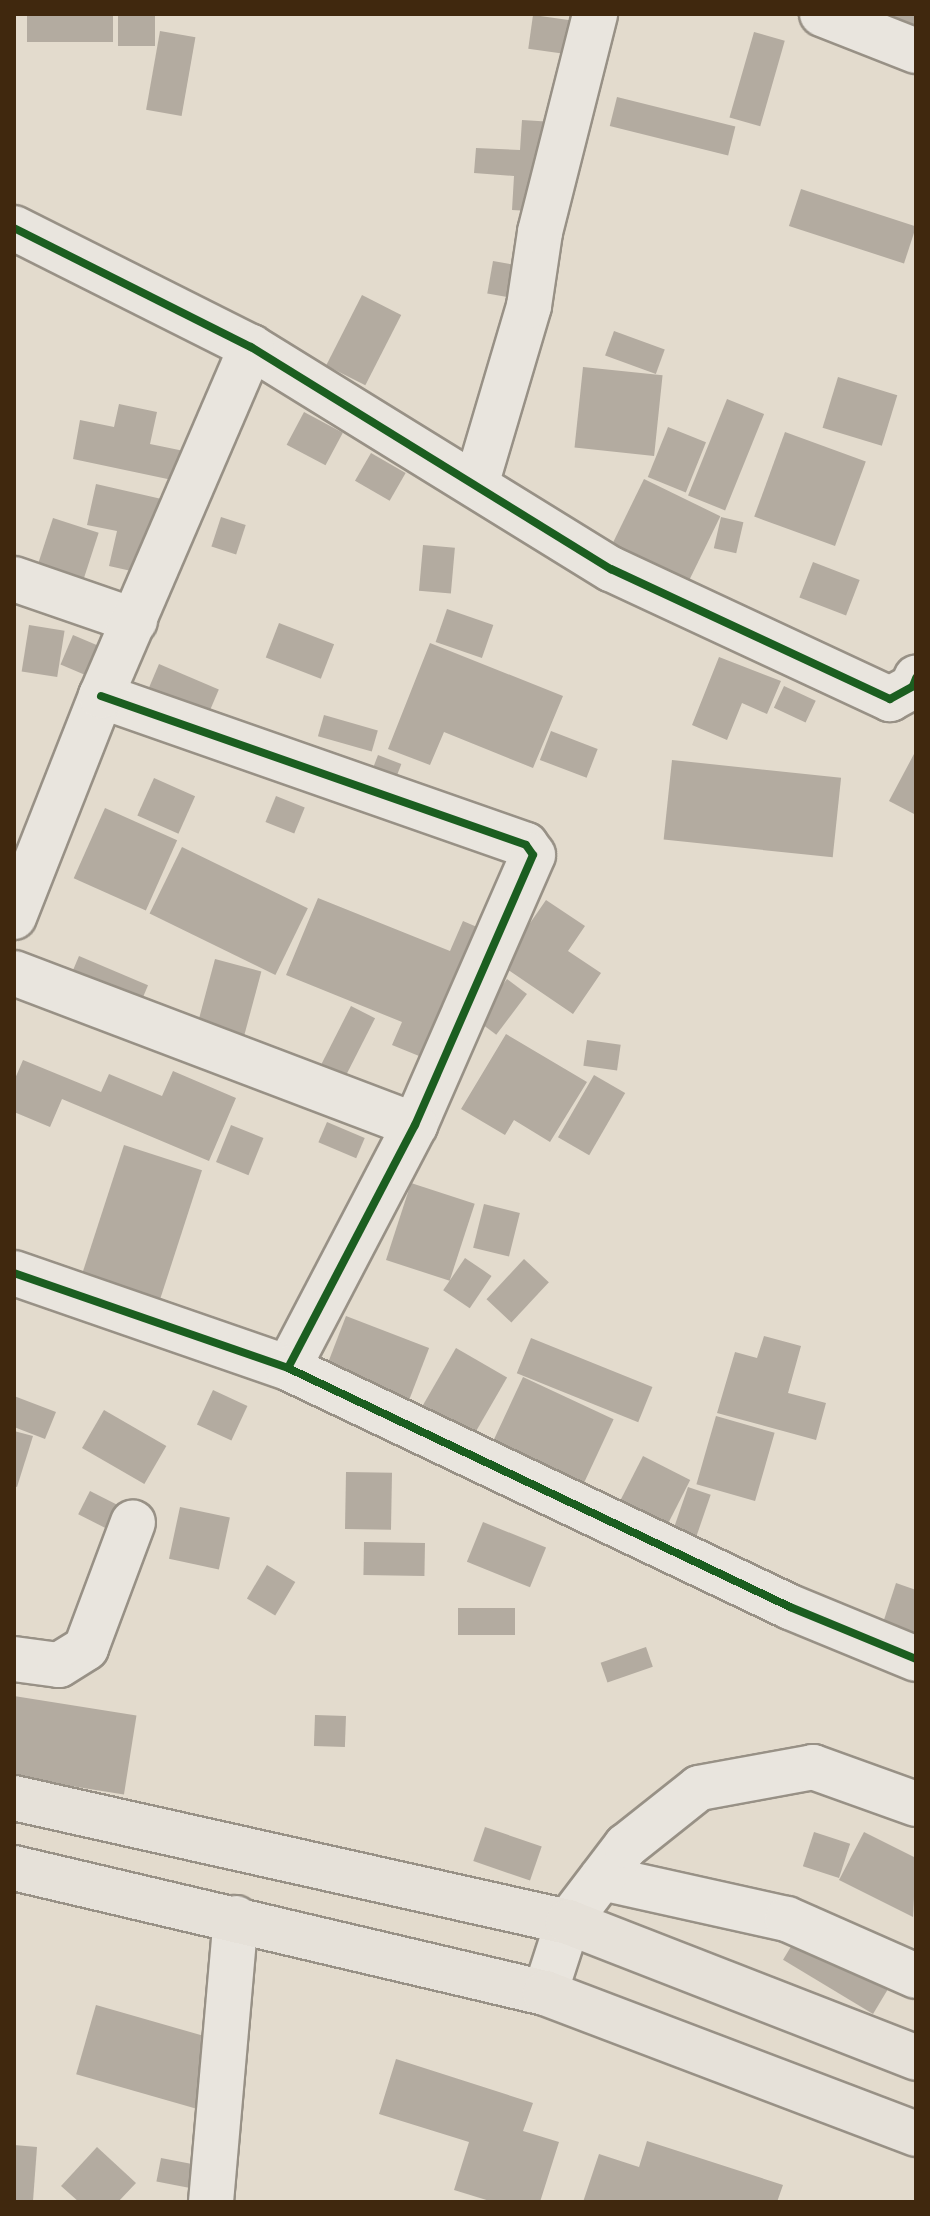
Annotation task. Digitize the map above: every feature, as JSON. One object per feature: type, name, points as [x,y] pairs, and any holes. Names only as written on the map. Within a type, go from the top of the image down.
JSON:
[{"type":"highway","points":[[14,1798],[568,1922],[916,2058]]},
{"type":"highway","points":[[14,1868],[545,1993],[916,2134]]},
{"type":"street","points":[[476,485],[529,306],[540,232],[595,14]]},
{"type":"street","points":[[822,14],[916,51]]},
{"type":"street","points":[[14,228],[251,347],[611,569],[890,699],[913,686],[916,678]]},
{"type":"street","points":[[19,895],[251,347]]},
{"type":"street","points":[[14,579],[135,621]]},
{"type":"street","points":[[101,696],[526,845],[533,855],[415,1125],[288,1368]]},
{"type":"street","points":[[14,973],[415,1125]]},
{"type":"street","points":[[14,1273],[288,1368],[790,1607],[916,1659]]},
{"type":"street","points":[[14,1659],[59,1665],[86,1648],[133,1522]]},
{"type":"street","points":[[545,1993],[568,1922],[626,1846],[699,1788],[813,1767],[916,1804]]},
{"type":"street","points":[[602,1878],[787,1919],[916,1976]]},
{"type":"street","points":[[211,2202],[236,1918]]},
{"type":"building","points":[[27,14],[113,14],[113,42],[27,42]]},
{"type":"building","points":[[118,14],[155,14],[155,46],[118,46]]},
{"type":"building","points":[[868,14],[916,14],[916,48]]},
{"type":"building","points":[[533,15],[578,21],[573,55],[528,49]]},
{"type":"building","points":[[160,31],[195,37],[182,116],[146,110]]},
{"type":"building","points":[[754,32],[785,41],[760,126],[729,118]]},
{"type":"building","points":[[617,97],[735,127],[728,156],[610,126]]},
{"type":"building","points":[[522,120],[554,122],[548,212],[512,210],[514,176],[474,173],[476,148],[520,150]]},
{"type":"building","points":[[801,189],[916,226],[904,263],[789,226]]},
{"type":"building","points":[[493,261],[522,266],[516,299],[487,293]]},
{"type":"building","points":[[362,295],[401,315],[365,385],[326,365]]},
{"type":"building","points":[[614,331],[665,349],[656,374],[605,355]]},
{"type":"building","points":[[583,367],[663,375],[654,456],[575,448]]},
{"type":"building","points":[[838,377],[897,395],[882,446],[823,428]]},
{"type":"building","points":[[727,399],[764,414],[725,510],[688,495]]},
{"type":"building","points":[[119,404],[157,412],[150,444],[184,451],[177,481],[73,459],[80,420],[114,427]]},
{"type":"building","points":[[304,412],[343,433],[325,465],[287,445]]},
{"type":"building","points":[[668,427],[706,442],[686,492],[648,477]]},
{"type":"building","points":[[785,432],[866,461],[835,546],[754,517]]},
{"type":"building","points":[[371,453],[406,473],[390,501],[355,481]]},
{"type":"building","points":[[644,479],[720,516],[687,585],[610,548]]},
{"type":"building","points":[[96,484],[166,500],[149,575],[109,566],[117,531],[87,525]]},
{"type":"building","points":[[221,517],[246,525],[236,555],[211,546]]},
{"type":"building","points":[[721,517],[743,522],[736,553],[714,548]]},
{"type":"building","points":[[53,518],[99,533],[79,595],[33,580]]},
{"type":"building","points":[[423,545],[455,548],[451,594],[419,591]]},
{"type":"building","points":[[813,562],[860,580],[846,615],[799,597]]},
{"type":"building","points":[[447,609],[493,625],[482,658],[436,642]]},
{"type":"building","points":[[279,623],[334,644],[321,679],[266,658]]},
{"type":"building","points":[[29,625],[65,631],[57,677],[22,671]]},
{"type":"building","points":[[73,635],[113,652],[100,681],[60,664]]},
{"type":"building","points":[[430,643],[563,696],[533,768],[444,732],[430,765],[388,749]]},
{"type":"building","points":[[719,657],[781,681],[767,714],[742,703],[727,740],[692,725]]},
{"type":"building","points":[[159,664],[219,689],[202,728],[143,703]]},
{"type":"building","points":[[784,686],[816,701],[806,723],[774,708]]},
{"type":"building","points":[[324,715],[378,730],[372,752],[318,736]]},
{"type":"building","points":[[551,731],[598,749],[587,778],[540,760]]},
{"type":"building","points":[[378,755],[401,764],[387,800],[364,791]]},
{"type":"building","points":[[916,755],[916,815],[889,801]]},
{"type":"building","points":[[672,760],[841,778],[833,857],[664,840]]},
{"type":"building","points":[[154,778],[195,796],[178,834],[137,815]]},
{"type":"building","points":[[276,796],[305,808],[294,834],[266,822]]},
{"type":"building","points":[[105,808],[177,840],[146,910],[74,878]]},
{"type":"building","points":[[182,847],[308,908],[275,975],[150,914]]},
{"type":"building","points":[[318,898],[450,951],[463,921],[505,939],[451,1069],[392,1045],[402,1022],[286,975]]},
{"type":"building","points":[[546,900],[585,926],[568,951],[601,973],[573,1014],[501,965]]},
{"type":"building","points":[[79,956],[148,985],[135,1016],[66,986]]},
{"type":"building","points":[[215,959],[261,971],[244,1036],[198,1024]]},
{"type":"building","points":[[507,979],[527,994],[496,1035],[476,1020]]},
{"type":"building","points":[[351,1006],[375,1018],[338,1090],[314,1078]]},
{"type":"building","points":[[506,1034],[587,1082],[550,1142],[514,1120],[505,1135],[461,1109]]},
{"type":"building","points":[[587,1040],[621,1045],[617,1070],[583,1066]]},
{"type":"building","points":[[23,1060],[101,1092],[109,1074],[162,1096],[173,1071],[236,1098],[209,1161],[62,1099],[50,1127],[14,1112],[14,1081]]},
{"type":"building","points":[[594,1075],[625,1093],[589,1155],[558,1137]]},
{"type":"building","points":[[327,1122],[365,1138],[356,1158],[318,1142]]},
{"type":"building","points":[[231,1125],[263,1138],[248,1175],[216,1162]]},
{"type":"building","points":[[124,1145],[202,1170],[156,1311],[78,1286]]},
{"type":"building","points":[[411,1183],[475,1204],[450,1281],[386,1260]]},
{"type":"building","points":[[484,1204],[520,1213],[509,1257],[473,1248]]},
{"type":"building","points":[[465,1258],[492,1276],[470,1308],[443,1290]]},
{"type":"building","points":[[524,1259],[549,1282],[511,1322],[486,1299]]},
{"type":"building","points":[[346,1316],[429,1348],[400,1424],[317,1392]]},
{"type":"building","points":[[764,1336],[801,1346],[788,1393],[826,1403],[816,1440],[717,1413],[735,1352],[757,1358]]},
{"type":"building","points":[[531,1338],[652,1387],[638,1422],[517,1373]]},
{"type":"building","points":[[456,1348],[507,1378],[471,1440],[420,1410]]},
{"type":"building","points":[[523,1377],[614,1419],[575,1503],[484,1460]]},
{"type":"building","points":[[213,1390],[247,1406],[231,1440],[197,1424]]},
{"type":"building","points":[[14,1396],[56,1412],[45,1439],[14,1427]]},
{"type":"building","points":[[104,1410],[166,1446],[144,1484],[82,1448]]},
{"type":"building","points":[[716,1416],[775,1433],[755,1501],[696,1484]]},
{"type":"building","points":[[14,1431],[33,1436],[17,1487],[14,1486]]},
{"type":"building","points":[[643,1456],[690,1480],[659,1541],[612,1517]]},
{"type":"building","points":[[346,1472],[392,1473],[391,1530],[345,1529]]},
{"type":"building","points":[[688,1487],[711,1495],[694,1544],[671,1536]]},
{"type":"building","points":[[90,1491],[122,1507],[110,1531],[78,1514]]},
{"type":"building","points":[[180,1507],[230,1518],[219,1569],[169,1559]]},
{"type":"building","points":[[483,1522],[546,1547],[530,1587],[467,1562]]},
{"type":"building","points":[[364,1542],[425,1543],[424,1576],[363,1575]]},
{"type":"building","points":[[267,1565],[295,1582],[275,1615],[247,1598]]},
{"type":"building","points":[[896,1583],[916,1590],[916,1644],[880,1632]]},
{"type":"building","points":[[458,1608],[515,1608],[515,1635],[458,1635]]},
{"type":"building","points":[[646,1647],[653,1667],[607,1682],[601,1663]]},
{"type":"building","points":[[14,1696],[136,1715],[124,1794],[14,1777]]},
{"type":"building","points":[[315,1715],[346,1716],[345,1747],[314,1746]]},
{"type":"building","points":[[485,1827],[542,1847],[530,1881],[473,1861]]},
{"type":"building","points":[[814,1832],[850,1844],[839,1878],[803,1866]]},
{"type":"building","points":[[864,1832],[916,1858],[913,1917],[839,1880]]},
{"type":"building","points":[[816,1905],[906,1959],[873,2014],[783,1960]]},
{"type":"building","points":[[96,2005],[228,2043],[208,2112],[76,2074]]},
{"type":"building","points":[[396,2059],[533,2103],[523,2131],[559,2142],[540,2202],[493,2202],[454,2190],[469,2142],[379,2114]]},
{"type":"building","points":[[647,2141],[783,2185],[777,2202],[583,2202],[599,2154],[639,2167]]},
{"type":"building","points":[[14,2145],[37,2147],[33,2201],[14,2200]]},
{"type":"building","points":[[97,2147],[136,2183],[118,2202],[79,2202],[61,2186]]},
{"type":"building","points":[[161,2158],[214,2168],[209,2192],[156,2182]]},
{"type":"cycle path","points":[[14,228],[251,347],[611,569],[890,699],[913,686],[916,678]]},
{"type":"cycle path","points":[[101,696],[526,845],[533,855],[415,1125],[288,1368]]},
{"type":"cycle path","points":[[14,1273],[288,1368],[790,1607],[916,1659]]}]
